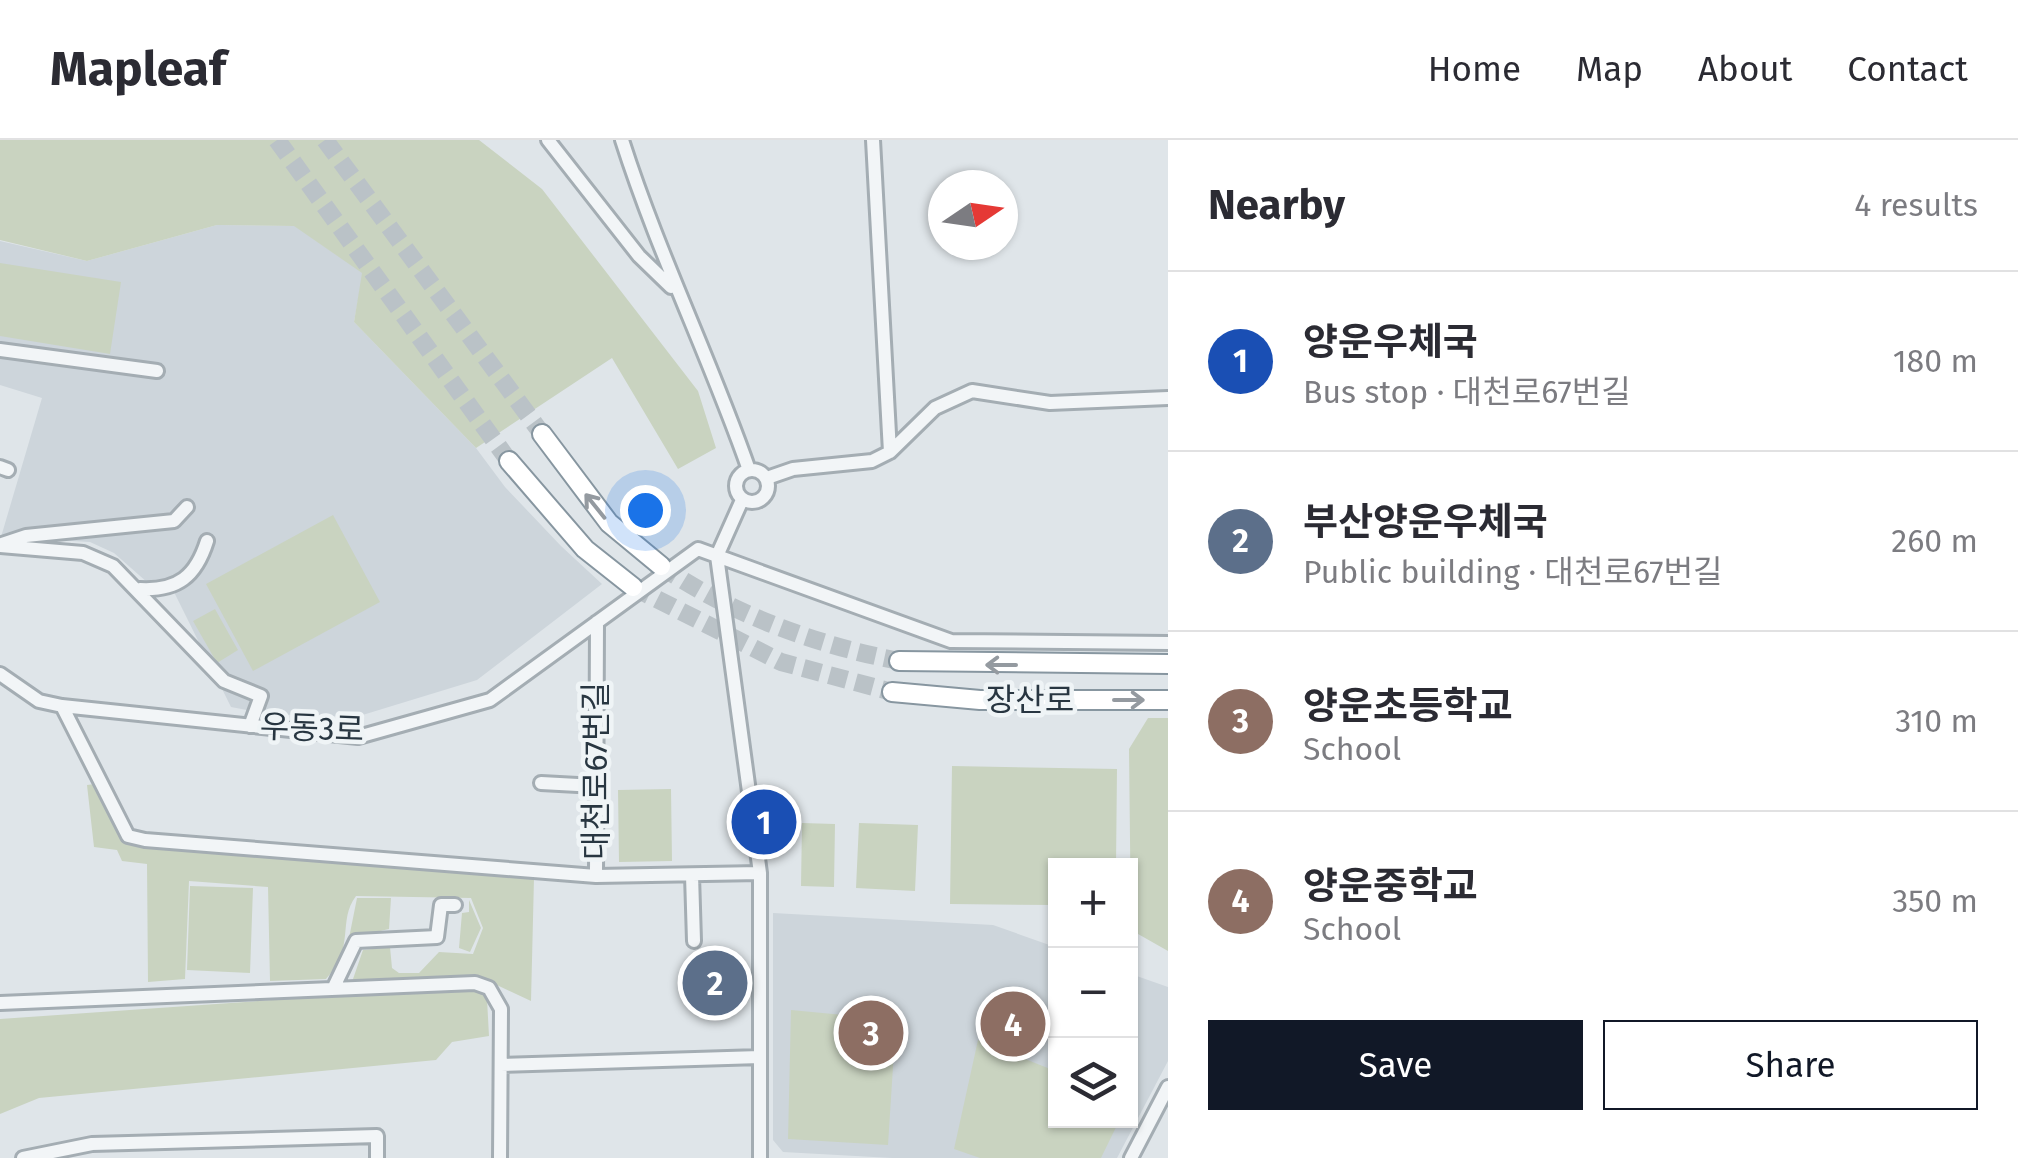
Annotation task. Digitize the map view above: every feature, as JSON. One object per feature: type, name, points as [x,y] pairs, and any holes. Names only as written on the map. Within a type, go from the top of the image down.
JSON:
[{"type":"highway","points":[[542,434],[609,523],[662,566]]},
{"type":"highway","points":[[509,461],[586,549],[633,587]]},
{"type":"highway","name":"장산로","points":[[899,662],[1168,664]]},
{"type":"highway","name":"장산로","points":[[892,692],[980,700],[1168,700]]},
{"type":"street","points":[[548,140],[639,256],[676,292]]},
{"type":"street","points":[[622,140],[676,292],[714,369],[749,470],[767,478],[793,469],[852,466],[890,452],[934,408],[972,391],[1050,403],[1168,398]]},
{"type":"street","points":[[873,140],[890,452]]},
{"type":"street","points":[[0,350],[157,372]]},
{"type":"street","points":[[749,470],[737,480],[742,500],[716,556],[760,873],[760,1158]]},
{"type":"street","points":[[742,500],[753,503],[763,499],[769,489],[767,478]]},
{"type":"street","points":[[0,545],[26,536],[174,520],[187,507]]},
{"type":"street","points":[[140,589],[160,590],[183,582],[198,568],[208,541]]},
{"type":"street","points":[[0,545],[84,553],[114,566],[224,680],[262,696],[250,726]]},
{"type":"street","name":"우동3로","points":[[3,680],[40,701],[62,706],[358,737],[490,700],[698,549],[716,556]]},
{"type":"street","points":[[716,556],[951,640],[1168,643]]},
{"type":"street","name":"대천로67번길","points":[[597,622],[596,876],[760,873]]},
{"type":"street","points":[[62,706],[128,836],[596,876]]},
{"type":"street","points":[[597,726],[613,726]]},
{"type":"street","points":[[541,783],[596,786]]},
{"type":"street","points":[[692,874],[694,941]]},
{"type":"street","points":[[332,989],[356,941],[437,937],[441,905],[455,905]]},
{"type":"street","points":[[0,1003],[464,983],[489,988],[501,1009],[500,1158]]},
{"type":"street","points":[[501,1065],[760,1057]]},
{"type":"street","points":[[1130,1158],[1168,1087]]},
{"type":"street","points":[[23,1158],[92,1144],[377,1136],[377,1158]]},
{"type":"shaded area","points":[[217,225],[295,226],[363,273],[354,322],[476,448],[505,487],[602,584],[477,680],[356,717],[267,714],[231,707],[173,590],[148,583],[114,553],[90,542],[1,537],[42,398],[0,385],[0,241],[87,261]]},
{"type":"shaded area","points":[[773,913],[993,925],[1048,945],[1048,1128],[1133,1128],[1117,1158],[892,1158],[783,1152],[773,1140]]},
{"type":"shaded area","points":[[1138,976],[1168,987],[1168,1061],[1138,1118]]},
{"type":"green space","points":[[0,140],[479,140],[542,189],[698,391],[716,448],[678,469],[612,358],[476,448],[354,322],[362,273],[294,226],[217,225],[87,261],[0,240]]},
{"type":"green space","points":[[0,263],[121,282],[110,354],[0,336]]},
{"type":"green space","points":[[333,515],[380,602],[253,671],[206,584]]},
{"type":"green space","points":[[215,609],[238,650],[217,663],[193,621]]},
{"type":"green space","points":[[1148,718],[1168,718],[1168,951],[1138,934],[1138,858],[1130,858],[1129,749]]},
{"type":"green space","points":[[952,766],[1117,769],[1116,858],[1048,858],[1048,905],[950,904]]},
{"type":"green space","points":[[95,784],[120,836],[137,844],[534,878],[531,1001],[482,978],[356,983],[353,979],[363,950],[390,947],[392,968],[399,973],[419,973],[439,952],[473,954],[483,928],[471,898],[356,896],[350,905],[341,956],[326,979],[270,981],[268,887],[189,881],[185,979],[148,982],[147,864],[122,861],[117,850],[94,847],[87,785]]},
{"type":"green space","points":[[671,789],[672,861],[619,862],[618,790]]},
{"type":"green space","points":[[802,823],[835,824],[834,887],[801,886]]},
{"type":"green space","points":[[859,823],[918,825],[915,891],[856,888]]},
{"type":"green space","points":[[190,886],[253,888],[250,973],[187,970]]},
{"type":"green space","points":[[357,898],[391,898],[389,929],[349,938]]},
{"type":"green space","points":[[469,900],[481,928],[470,952],[459,948],[462,913],[469,912]]},
{"type":"green space","points":[[459,987],[476,989],[487,999],[489,1036],[452,1042],[436,1060],[39,1098],[0,1114],[0,1019]]},
{"type":"green space","points":[[791,1010],[896,1020],[888,1145],[788,1139]]},
{"type":"green space","points":[[978,1040],[1048,1068],[1048,1128],[1116,1128],[1101,1158],[980,1158],[954,1149]]},
{"type":"tunnel","points":[[277,140],[509,461]]},
{"type":"tunnel","points":[[325,140],[542,434]]},
{"type":"tunnel","points":[[661,566],[716,599],[775,626],[899,661]]},
{"type":"tunnel","points":[[633,587],[781,662],[892,692]]},
{"type":"place","name":"양운우체국","points":[[764,822]]},
{"type":"place","name":"부산양운우체국","points":[[715,983]]},
{"type":"place","name":"양운중학교","points":[[1013,1024]]},
{"type":"place","name":"양운초등학교","points":[[871,1033]]}]
